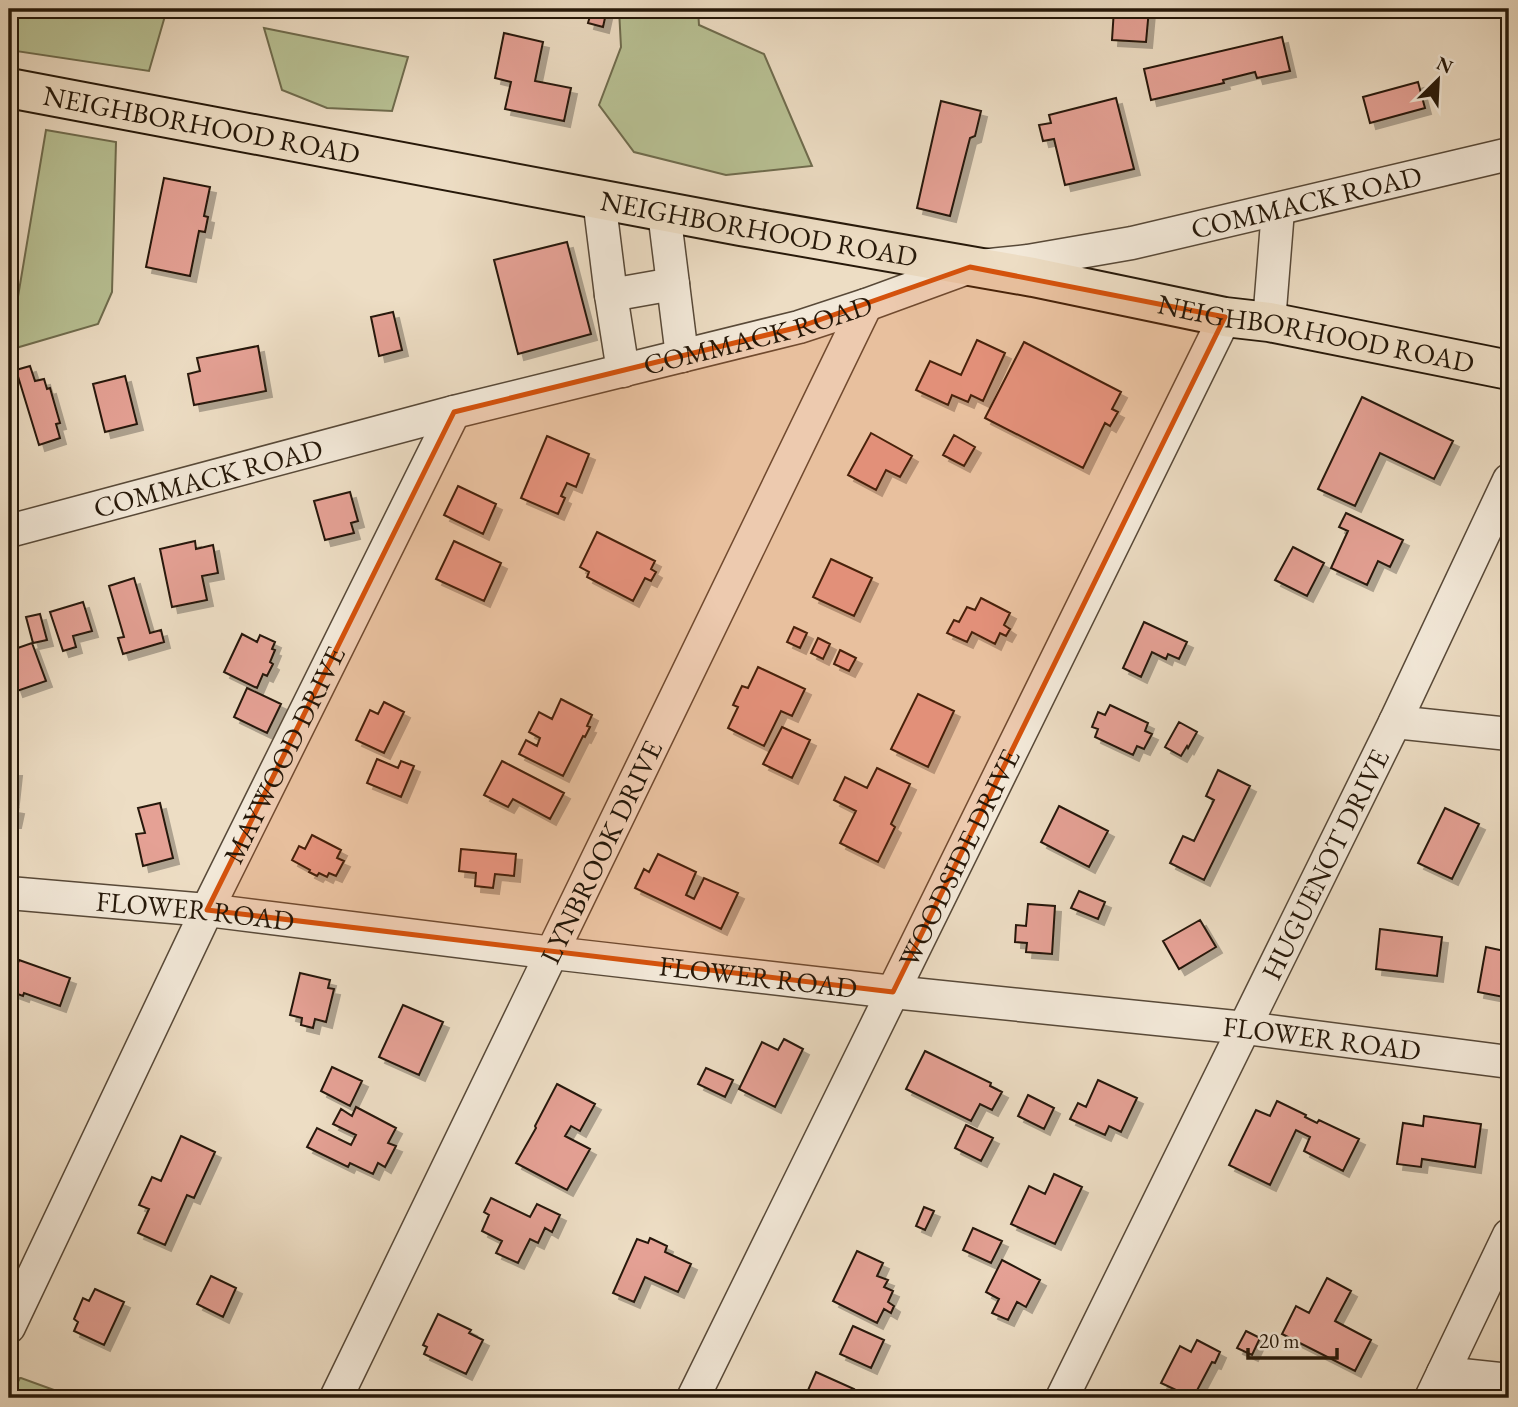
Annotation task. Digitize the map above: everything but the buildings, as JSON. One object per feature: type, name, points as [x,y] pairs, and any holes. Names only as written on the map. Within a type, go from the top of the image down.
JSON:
[{"type":"main road","name":"NEIGHBORHOOD ROAD","points":[[9,88],[664,212],[1033,277],[1225,317],[1269,323],[1509,370]]},
{"type":"street","name":"COMMACK ROAD","points":[[9,531],[454,412],[799,327],[970,267],[1019,263],[1132,243],[1509,154]]},
{"type":"street","points":[[599,200],[623,371]]},
{"type":"street","points":[[1269,323],[1278,210]]},
{"type":"street","points":[[664,212],[682,356]]},
{"type":"street","points":[[611,295],[673,284]]},
{"type":"street","name":"LYNBROOK DRIVE","points":[[336,1398],[866,305]]},
{"type":"street","name":"WOODSIDE DRIVE","points":[[693,1398],[1225,317]]},
{"type":"street","name":"MAYWOOD DRIVE","points":[[9,1327],[207,909],[454,412]]},
{"type":"street","name":"HUGUENOT DRIVE","points":[[1062,1398],[1395,722],[1509,480]]},
{"type":"street","points":[[1395,722],[1509,734]]},
{"type":"street","name":"FLOWER ROAD","points":[[9,893],[207,909],[552,953],[1245,1028],[1509,1062]]},
{"type":"street","points":[[1437,1386],[1509,1236]]},
{"type":"street","points":[[1437,1386],[1509,1380]]},
{"type":"highlighted area","points":[[970,267],[1225,317],[893,992],[207,910],[454,412],[799,327]]},
{"type":"green space","points":[[9,9],[167,9],[149,71],[9,50]]},
{"type":"green space","points":[[619,9],[698,9],[699,25],[764,54],[812,166],[726,175],[634,152],[599,105],[621,47]]},
{"type":"green space","points":[[264,28],[408,57],[392,111],[327,108],[282,90]]},
{"type":"green space","points":[[46,130],[116,142],[112,292],[98,324],[9,350]]},
{"type":"green space","points":[[21,1378],[76,1398],[9,1398]]}]
